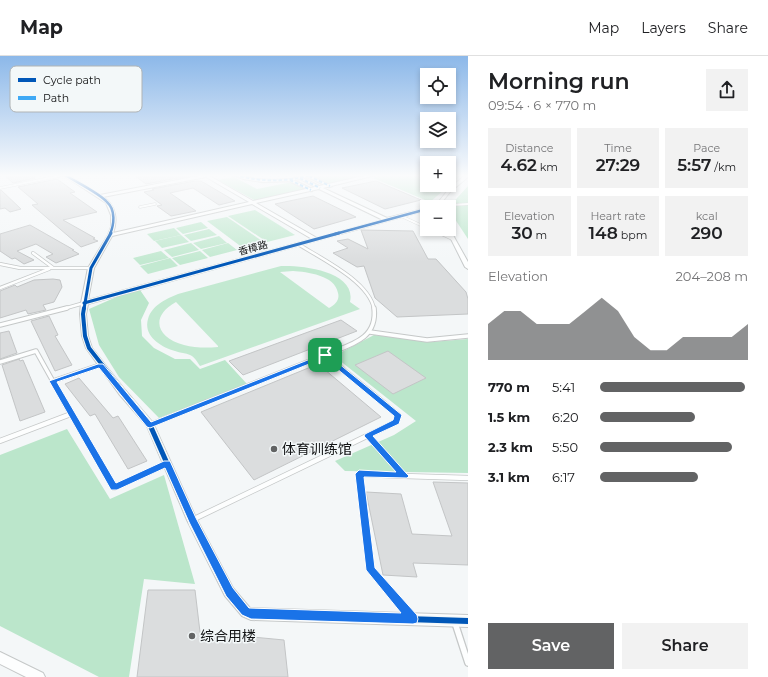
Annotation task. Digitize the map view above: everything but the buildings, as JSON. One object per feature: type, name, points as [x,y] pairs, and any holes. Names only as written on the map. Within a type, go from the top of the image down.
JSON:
[{"type":"street","points":[[109,204],[112,210],[113,227],[91,268],[84,303],[83,314],[86,342],[100,365],[150,425],[192,520],[229,592],[246,612],[251,614],[468,621]]},
{"type":"street","points":[[110,235],[250,204]]},
{"type":"street","points":[[256,204],[316,239]]},
{"type":"street","points":[[353,204],[387,220]]},
{"type":"street","name":"香樟路","points":[[84,303],[420,210]]},
{"type":"street","points":[[452,236],[468,268]]},
{"type":"street","points":[[0,658],[39,677]]},
{"type":"lane","points":[[140,207],[155,204]]},
{"type":"lane","points":[[456,205],[468,204]]},
{"type":"lane","points":[[401,216],[420,225]]},
{"type":"lane","points":[[446,236],[453,239]]},
{"type":"lane","points":[[150,425],[359,341],[370,332],[374,325],[375,314],[371,299],[367,294],[344,274],[298,244]]},
{"type":"lane","points":[[33,253],[52,267]]},
{"type":"lane","points":[[0,264],[11,267],[91,268]]},
{"type":"lane","points":[[0,288],[52,267]]},
{"type":"lane","points":[[0,325],[84,303]]},
{"type":"lane","points":[[370,332],[427,340],[468,336]]},
{"type":"lane","points":[[0,362],[36,351],[114,488],[167,464]]},
{"type":"lane","points":[[192,520],[396,422],[398,415],[325,355]]},
{"type":"lane","points":[[53,381],[100,365]]},
{"type":"lane","points":[[0,441],[71,414]]},
{"type":"lane","points":[[368,436],[404,476]]},
{"type":"lane","points":[[413,619],[371,570],[359,474],[468,478]]},
{"type":"lane","points":[[454,620],[468,663]]},
{"type":"green space","points":[[456,204],[468,204],[468,239],[456,221]]},
{"type":"green space","points":[[255,210],[295,235],[267,242],[228,216]]},
{"type":"green space","points":[[227,217],[265,243],[243,248],[207,221]]},
{"type":"green space","points":[[201,222],[208,228],[183,234],[176,228]]},
{"type":"green space","points":[[174,228],[181,235],[154,241],[147,234]]},
{"type":"green space","points":[[209,229],[217,235],[191,241],[184,235]]},
{"type":"green space","points":[[181,235],[189,242],[162,248],[155,241]]},
{"type":"green space","points":[[219,236],[227,243],[201,249],[193,243]]},
{"type":"green space","points":[[191,243],[199,250],[172,257],[164,250]]},
{"type":"green space","points":[[228,243],[237,250],[210,257],[202,250]]},
{"type":"green space","points":[[161,251],[169,258],[140,265],[133,258]]},
{"type":"green space","points":[[200,251],[208,258],[180,265],[172,258]]},
{"type":"green space","points":[[170,258],[178,266],[148,274],[140,266]]},
{"type":"green space","points":[[281,266],[290,266],[326,272],[337,277],[345,283],[350,292],[350,302],[360,309],[200,366],[191,356],[159,344],[154,340],[148,331],[148,319],[156,306],[164,300],[178,294]],"holes":[[[280,272],[306,272],[326,278],[332,282],[338,293],[336,302],[329,308]],[[176,302],[218,346],[218,347],[201,348],[184,345],[175,342],[162,332],[160,326],[162,314],[167,308]]]},
{"type":"green space","points":[[140,290],[149,303],[141,320],[142,336],[154,348],[175,359],[190,359],[200,369],[225,360],[247,384],[159,418],[119,377],[99,345],[89,309],[121,295]]},
{"type":"green space","points":[[374,335],[430,342],[468,339],[468,473],[345,471],[335,461],[394,435],[416,421],[334,356]]},
{"type":"green space","points":[[67,429],[110,499],[164,475],[195,584],[144,579],[129,677],[99,677],[0,626],[0,455]]},
{"type":"cycle path","points":[[109,204],[113,215],[113,227],[91,268],[83,314],[85,336],[89,348],[122,392],[150,425],[192,520],[229,592],[240,606],[246,612],[251,614],[468,621]]},
{"type":"cycle path","points":[[84,303],[420,211]]},
{"type":"place","name":"体育训练馆","points":[[274,449]]},
{"type":"place","name":"综合用楼","points":[[192,636]]},
{"type":"route","points":[[325,355],[398,415],[396,422],[368,436],[404,476],[359,474],[371,570],[413,619],[251,614],[246,612],[229,592],[192,520],[167,464],[114,488],[53,381],[100,365],[150,425],[325,355]]}]
